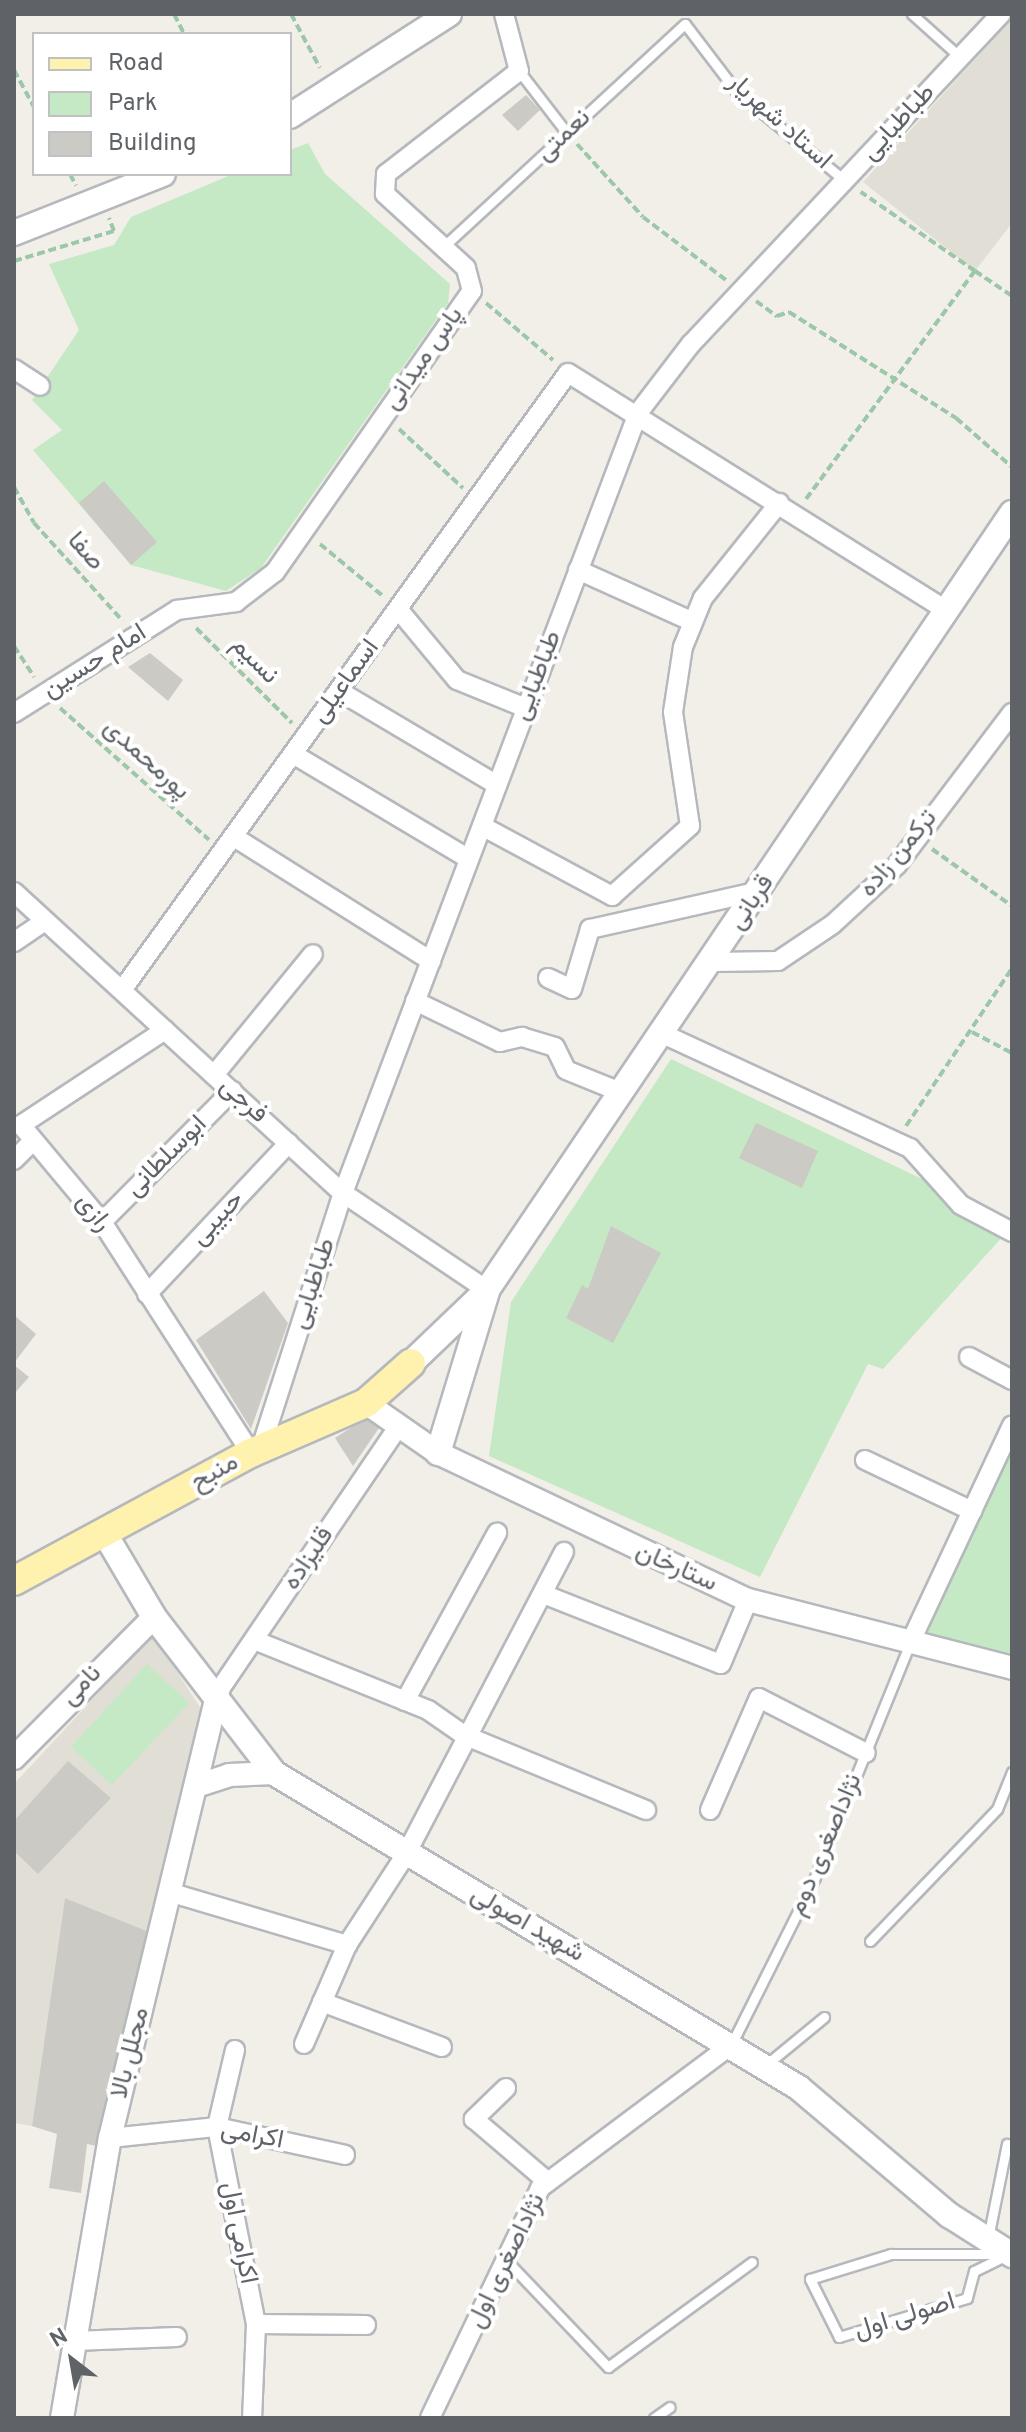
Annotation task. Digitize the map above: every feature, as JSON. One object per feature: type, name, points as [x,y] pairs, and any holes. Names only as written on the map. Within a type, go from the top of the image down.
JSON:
[{"type":"main road","points":[[292,115],[449,14]]},
{"type":"main road","points":[[14,233],[158,176]]},
{"type":"main road","name":"قربانی","points":[[487,1290],[760,891],[1012,513]]},
{"type":"main road","points":[[411,1363],[487,1290]]},
{"type":"main road","points":[[438,1453],[487,1290]]},
{"type":"main road","name":"منبح","points":[[14,1581],[256,1450],[366,1403],[411,1363]]},
{"type":"main road","name":"شهید اصولی","points":[[105,1534],[154,1617],[218,1692],[274,1773],[764,2066],[988,2242],[1011,2254]]},
{"type":"street","points":[[504,14],[519,71]]},
{"type":"street","name":"طباطبایی","points":[[256,1450],[343,1193],[638,413],[741,291],[1001,14]]},
{"type":"street","name":"پاس میدانی","points":[[177,610],[236,602],[275,572],[472,291],[466,268],[385,194],[386,174],[519,71]]},
{"type":"street","points":[[14,369],[40,386]]},
{"type":"street","points":[[568,373],[638,413],[947,611]]},
{"type":"street","name":"اسماعیلی","points":[[122,990],[568,373]]},
{"type":"street","points":[[482,826],[612,896],[690,826],[673,712],[693,622],[703,598],[787,509]]},
{"type":"street","points":[[578,570],[693,622]]},
{"type":"street","points":[[398,609],[457,680],[526,708]]},
{"type":"street","name":"امام حسین","points":[[14,713],[177,610]]},
{"type":"street","points":[[339,691],[497,785]]},
{"type":"street","name":"ترکمن زاده","points":[[712,962],[778,961],[807,944],[864,898],[917,839],[1012,713]]},
{"type":"street","points":[[293,754],[469,859]]},
{"type":"street","points":[[234,837],[431,961]]},
{"type":"street","points":[[548,978],[572,989],[590,929],[624,916],[760,891]]},
{"type":"street","name":"فرجی","points":[[14,892],[343,1193],[487,1290]]},
{"type":"street","points":[[14,942],[44,922]]},
{"type":"street","points":[[214,1075],[313,954]]},
{"type":"street","points":[[415,1001],[500,1042],[522,1037],[555,1047],[566,1070],[623,1093]]},
{"type":"street","points":[[14,1160],[33,1141],[21,1125],[165,1030]]},
{"type":"street","points":[[663,1034],[895,1141],[961,1205],[1012,1232]]},
{"type":"street","name":"ابوسلطانی","points":[[102,1222],[232,1091]]},
{"type":"street","name":"رازی","points":[[33,1141],[102,1222],[147,1294],[256,1450]]},
{"type":"street","name":"حبیبی","points":[[147,1294],[289,1143]]},
{"type":"street","points":[[969,1357],[1012,1380]]},
{"type":"street","name":"ستارخان","points":[[366,1403],[438,1453],[748,1600],[1012,1668]]},
{"type":"street","points":[[911,1641],[1012,1425]]},
{"type":"street","name":"قلیزاده","points":[[218,1692],[399,1426]]},
{"type":"street","points":[[865,1460],[972,1511]]},
{"type":"street","points":[[405,1701],[497,1533]]},
{"type":"street","points":[[304,2044],[347,1945],[406,1854],[464,1735],[564,1552]]},
{"type":"street","points":[[543,1594],[721,1664],[748,1600]]},
{"type":"street","name":"نامی","points":[[14,1758],[154,1617]]},
{"type":"street","points":[[254,1640],[405,1701],[464,1735],[646,1810]]},
{"type":"street","name":"مجلل بالا","points":[[62,2418],[110,2138],[172,1893],[218,1692]]},
{"type":"street","points":[[710,1810],[759,1698],[866,1753]]},
{"type":"street","points":[[196,1786],[229,1775],[274,1773]]},
{"type":"street","points":[[172,1893],[347,1945]]},
{"type":"street","points":[[322,2002],[442,2047]]},
{"type":"street","name":"نژاداصغری اول","points":[[430,2418],[506,2260],[548,2182],[731,2045]]},
{"type":"street","name":"اکرامی اول","points":[[235,2050],[217,2127],[256,2324],[252,2418]]},
{"type":"street","points":[[506,2088],[474,2119],[548,2182]]},
{"type":"street","name":"اکرامی","points":[[110,2138],[217,2127],[345,2155]]},
{"type":"street","points":[[256,2324],[366,2325]]},
{"type":"street","points":[[74,2341],[177,2337]]},
{"type":"lane","points":[[912,14],[960,57]]},
{"type":"lane","name":"نعمتی","points":[[443,247],[685,24]]},
{"type":"lane","name":"استاد شهریار","points":[[685,24],[736,91],[845,181]]},
{"type":"lane","points":[[519,71],[567,133]]},
{"type":"lane","points":[[612,896],[624,916]]},
{"type":"lane","name":"نژاداصغری دوم","points":[[731,2045],[815,1877],[911,1641]]},
{"type":"lane","points":[[870,1941],[997,1809],[1012,1772]]},
{"type":"lane","points":[[764,2066],[824,2017]]},
{"type":"lane","points":[[988,2242],[1007,2144]]},
{"type":"lane","name":"اصولی اول","points":[[891,2254],[1011,2254],[974,2271],[967,2298],[839,2337],[810,2279],[891,2254]]},
{"type":"lane","points":[[506,2260],[608,2367],[752,2262]]},
{"type":"lane","points":[[654,2418],[670,2407]]},
{"type":"path","points":[[174,14],[183,32]]},
{"type":"path","points":[[291,14],[331,90]]},
{"type":"path","points":[[14,70],[32,103]]},
{"type":"path","points":[[567,133],[643,217],[741,291],[777,316],[789,312],[956,418],[1012,467]]},
{"type":"path","points":[[845,181],[1012,296]]},
{"type":"path","points":[[14,261],[114,231],[103,200]]},
{"type":"path","points":[[787,509],[895,380],[975,271]]},
{"type":"path","points":[[472,291],[568,373]]},
{"type":"path","points":[[385,415],[477,500]]},
{"type":"path","name":"صفا","points":[[14,487],[34,523],[137,635]]},
{"type":"path","points":[[304,530],[398,609]]},
{"type":"path","name":"نسیم","points":[[177,610],[306,737]]},
{"type":"path","name":"پورمحمدی","points":[[14,646],[45,694],[222,852]]},
{"type":"path","points":[[917,839],[1012,906]]},
{"type":"path","points":[[895,1141],[972,1032],[1012,968]]},
{"type":"path","points":[[972,1032],[1012,1053]]},
{"type":"shaded area","points":[[1012,19],[1012,223],[975,271],[863,182]]},
{"type":"shaded area","points":[[153,1634],[203,1712],[147,1931],[65,1898],[32,2126],[14,2123],[14,1784]]},
{"type":"green space","points":[[308,143],[325,174],[450,284],[448,303],[261,568],[226,591],[131,565],[33,450],[62,430],[32,400],[79,330],[49,264],[114,245],[131,217],[228,176],[292,176],[292,149]]},
{"type":"green space","points":[[671,1059],[922,1179],[1005,1234],[883,1369],[868,1364],[760,1577],[489,1456],[511,1302]]},
{"type":"green space","points":[[1012,1447],[1012,1657],[927,1634]]},
{"type":"green space","points":[[147,1664],[189,1703],[112,1785],[71,1747]]},
{"type":"building","points":[[526,95],[540,110],[518,131],[502,115]]},
{"type":"building","points":[[104,481],[157,542],[131,565],[79,503]]},
{"type":"building","points":[[150,653],[183,680],[168,701],[128,667]]},
{"type":"building","points":[[756,1123],[818,1151],[802,1188],[739,1158]]},
{"type":"building","points":[[611,1226],[661,1253],[613,1343],[566,1318],[582,1285],[588,1289]]},
{"type":"building","points":[[264,1291],[288,1323],[251,1429],[196,1340]]},
{"type":"building","points":[[14,1315],[36,1334],[14,1363]]},
{"type":"building","points":[[14,1365],[29,1377],[14,1394]]},
{"type":"building","points":[[372,1414],[381,1425],[353,1466],[335,1438]]},
{"type":"building","points":[[68,1761],[111,1798],[38,1874],[14,1851],[14,1821]]},
{"type":"building","points":[[65,1898],[147,1931],[97,2146],[87,2144],[81,2193],[49,2188],[57,2134],[32,2126]]}]
